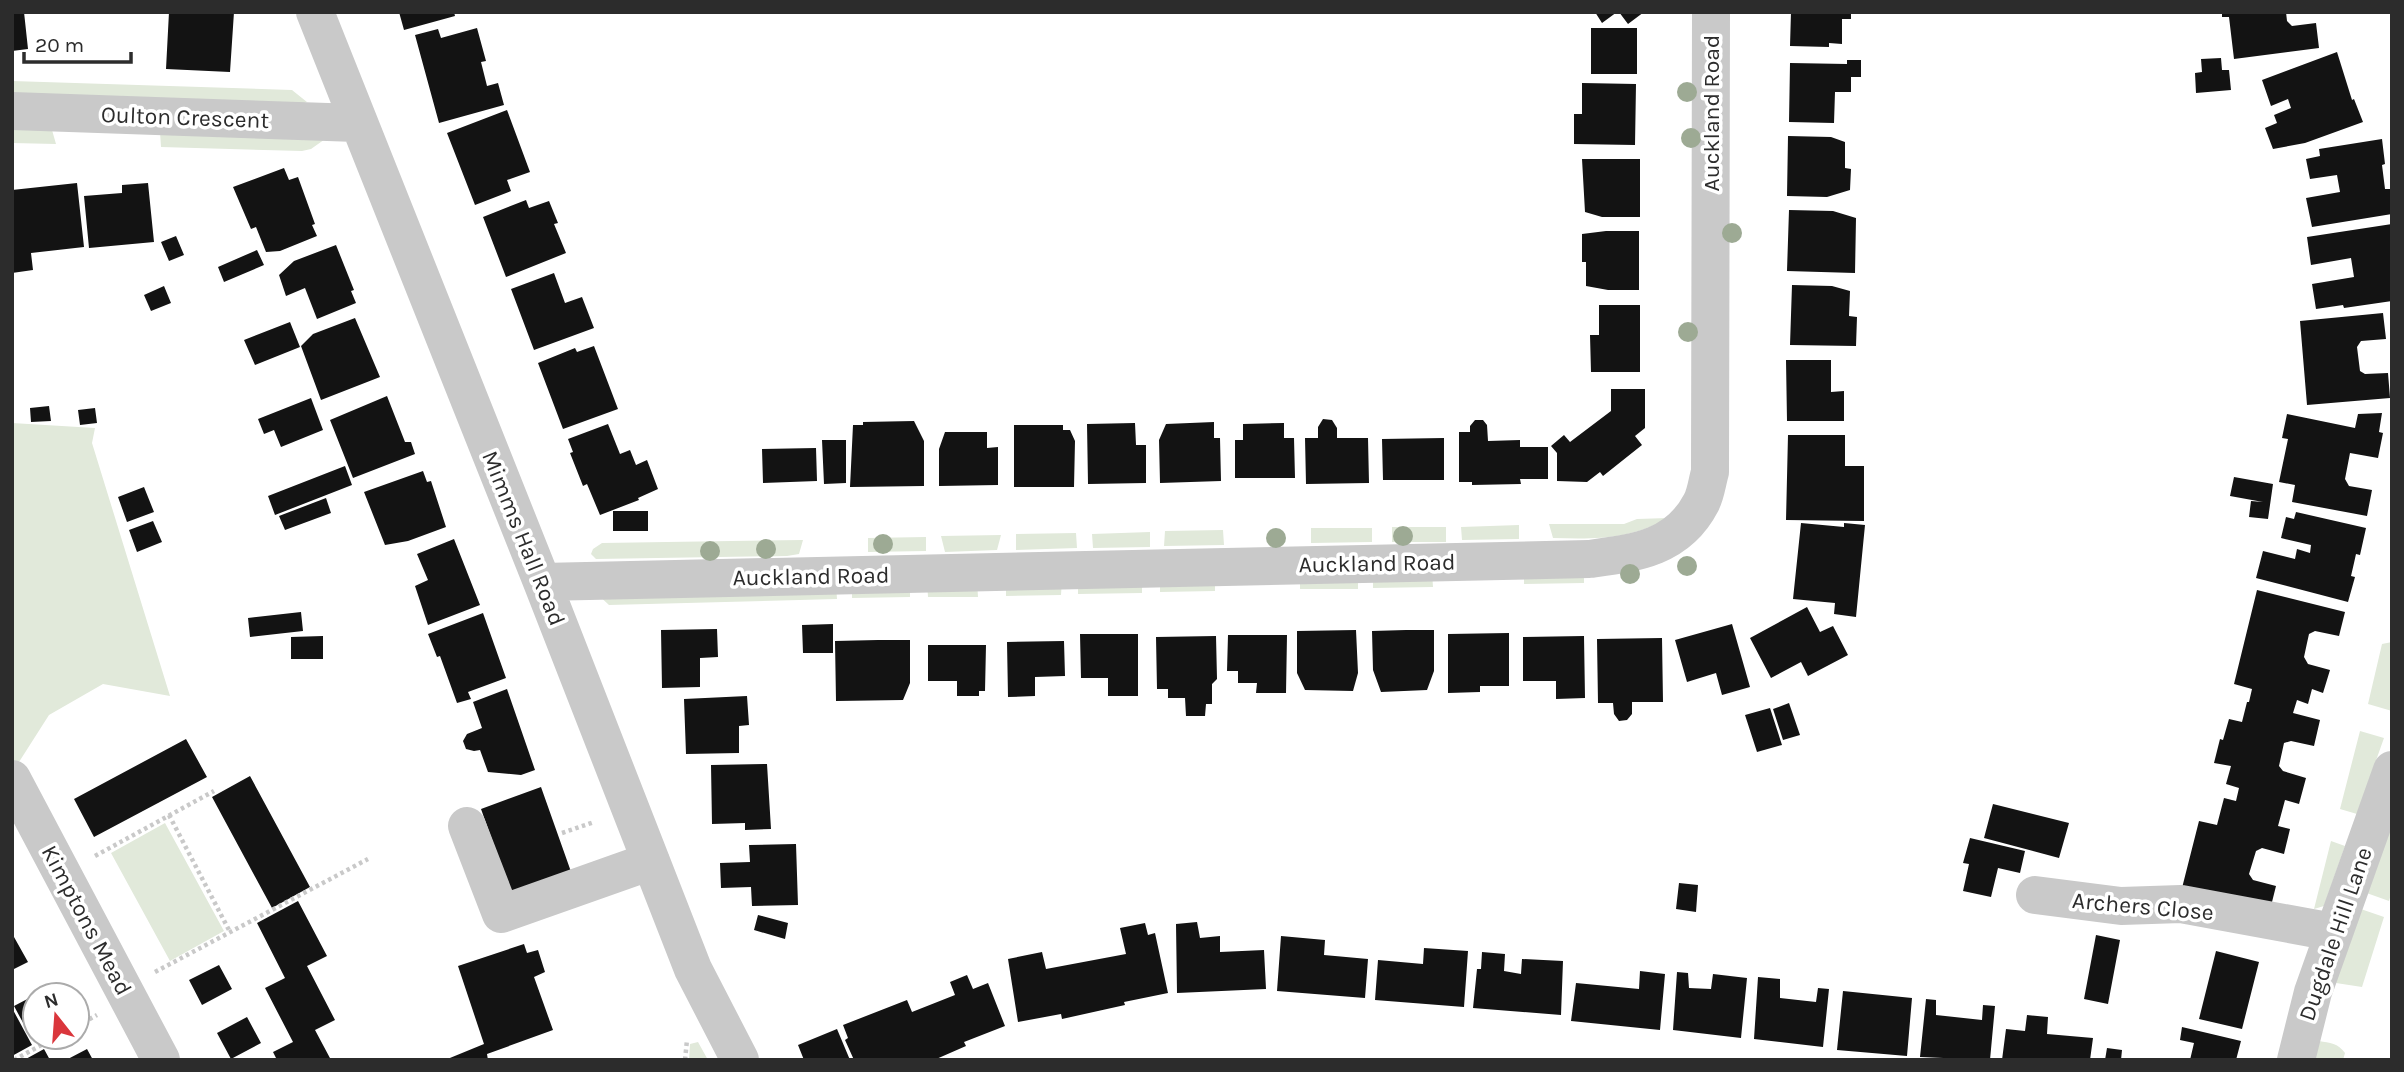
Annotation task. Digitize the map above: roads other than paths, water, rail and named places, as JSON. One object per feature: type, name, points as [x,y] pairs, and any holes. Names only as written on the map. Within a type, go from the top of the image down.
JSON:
[{"type":"street","name":"Mimms Hall Road","points":[[314,12],[542,582],[693,970],[740,1060]]},
{"type":"street","name":"Auckland Road","points":[[542,582],[1588,559],[1632,554],[1658,546],[1690,521],[1702,502],[1710,472],[1711,12]]},
{"type":"street","name":"Oulton Crescent","points":[[12,111],[357,123]]},
{"type":"street","name":"Dugdale Hill Lane","points":[[2296,1060],[2313,992],[2392,770]]},
{"type":"street","name":"Kimptons Mead","points":[[12,779],[161,1060]]},
{"type":"street","points":[[467,826],[501,914],[650,861]]},
{"type":"street","name":"Archers Close","points":[[2035,895],[2121,906],[2181,904],[2333,932]]}]
